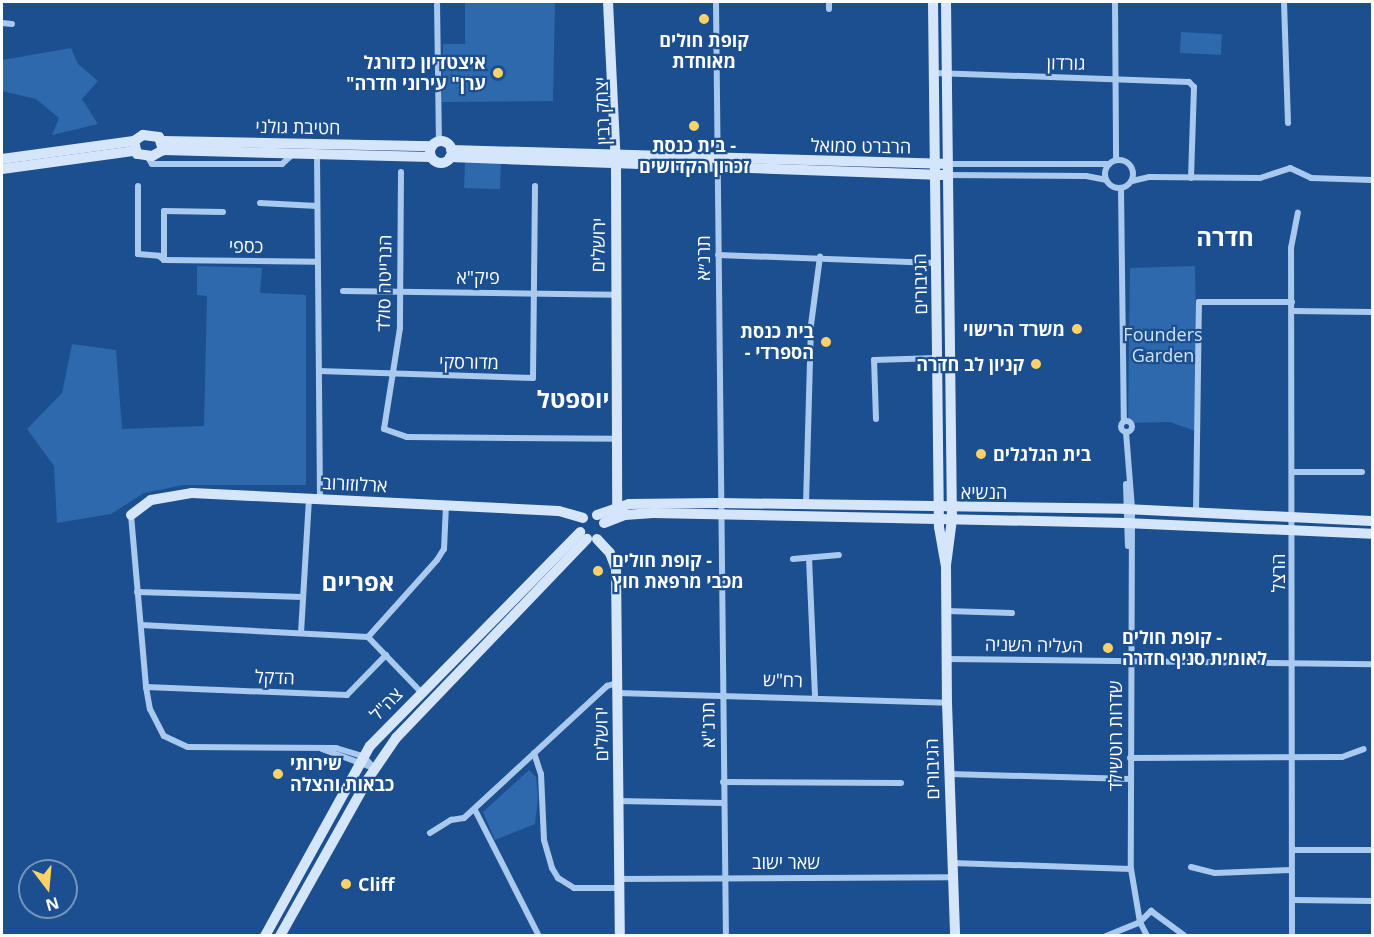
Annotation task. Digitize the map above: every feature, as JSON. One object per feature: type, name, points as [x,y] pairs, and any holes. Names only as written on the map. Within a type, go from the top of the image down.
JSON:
[{"type":"street","points":[[437,2],[434,148],[442,163],[451,154]]},
{"type":"street","name":"יצחק רבין","points":[[608,2],[616,157]]},
{"type":"street","name":"יצחק רבין","points":[[614,2],[616,157]]},
{"type":"street","name":"תרנ״א","points":[[716,2],[719,509]]},
{"type":"street","name":"הגיבורים","points":[[933,2],[939,514],[946,565],[949,774],[955,936]]},
{"type":"street","name":"הגיבורים","points":[[946,2],[952,514],[946,565]]},
{"type":"street","points":[[1115,2],[1116,160]]},
{"type":"street","points":[[1284,2],[1288,123]]},
{"type":"street","points":[[2,23],[12,24]]},
{"type":"street","name":"גורדון","points":[[934,74],[1189,82],[1194,87],[1191,177]]},
{"type":"street","points":[[2,159],[133,146],[147,156],[163,146],[153,135],[133,146],[2,169]]},
{"type":"street","name":"חטיבת גולני","points":[[163,146],[434,148]]},
{"type":"street","name":"חטיבת גולני","points":[[163,146],[292,155],[434,148]]},
{"type":"street","points":[[434,148],[451,154],[616,157]]},
{"type":"street","name":"חטיבת גולני","points":[[147,156],[152,164],[282,165],[292,155]]},
{"type":"street","points":[[301,633],[314,499],[319,372],[317,155]]},
{"type":"street","name":"הרברט סמואל","points":[[616,157],[717,164],[936,169],[1106,180]]},
{"type":"street","name":"ירושלים","points":[[616,157],[614,295],[617,506]]},
{"type":"street","points":[[1116,160],[1109,164],[1106,180],[1121,189],[1132,181],[1191,177],[1260,178],[1290,168],[1311,178],[1372,180]]},
{"type":"street","points":[[1116,160],[1132,167],[1132,181]]},
{"type":"street","name":"הרברט סמואל","points":[[949,170],[1109,164]]},
{"type":"street","name":"הנרייטה סולד","points":[[400,172],[400,328],[390,376],[384,429],[407,437],[616,439]]},
{"type":"street","name":"כספי","points":[[138,186],[138,254],[159,256],[164,260],[317,262]]},
{"type":"street","points":[[534,292],[535,186]]},
{"type":"street","name":"שדרות רוטשילד","points":[[1121,189],[1124,421],[1120,428],[1126,432],[1129,549],[1131,869],[1140,922],[1147,936]]},
{"type":"street","points":[[260,203],[316,206]]},
{"type":"street","points":[[164,260],[164,211],[223,212]]},
{"type":"street","name":"הרצל","points":[[1292,936],[1291,243],[1299,213]]},
{"type":"street","points":[[718,255],[936,263]]},
{"type":"street","points":[[807,504],[811,326],[820,257]]},
{"type":"street","name":"פיק\"א","points":[[343,291],[534,292],[614,295]]},
{"type":"street","name":"מדורסקי","points":[[319,372],[390,376],[533,378],[534,292]]},
{"type":"street","points":[[1196,513],[1199,302],[1292,302]]},
{"type":"street","points":[[1292,311],[1372,312]]},
{"type":"street","points":[[876,419],[874,360],[937,358]]},
{"type":"street","points":[[1293,472],[1362,472]]},
{"type":"street","name":"ארלוזורוב","points":[[131,514],[151,500],[192,493],[559,511],[583,518]]},
{"type":"street","name":"הנשיא","points":[[601,519],[644,514],[807,504],[939,514]]},
{"type":"street","points":[[368,637],[440,555],[446,505]]},
{"type":"street","name":"הנשיא","points":[[601,519],[617,506],[939,514],[1128,509],[1372,520]]},
{"type":"street","name":"תרנ\"א","points":[[719,509],[723,782],[728,877],[726,936]]},
{"type":"street","points":[[131,514],[146,687],[156,725],[176,745],[319,747],[347,750],[375,768]]},
{"type":"street","name":"הנשיא","points":[[952,514],[1372,534]]},
{"type":"street","points":[[583,518],[601,519],[603,534],[588,537],[583,518]]},
{"type":"street","name":"ירושלים","points":[[588,537],[610,553],[616,569],[620,936]]},
{"type":"street","name":"צה\"ל","points":[[265,936],[360,760],[421,692],[588,537]]},
{"type":"street","name":"צה\"ל","points":[[280,936],[375,768],[413,720],[588,537]]},
{"type":"street","points":[[793,559],[839,555]]},
{"type":"street","points":[[809,558],[815,696]]},
{"type":"street","points":[[137,592],[303,597]]},
{"type":"street","points":[[947,611],[1012,614]]},
{"type":"street","points":[[141,625],[368,637],[421,692]]},
{"type":"street","name":"הדקל","points":[[146,687],[347,695],[386,655]]},
{"type":"street","name":"העליה השניה","points":[[947,659],[1372,664]]},
{"type":"street","points":[[430,833],[475,810],[607,686],[617,688]]},
{"type":"street","name":"רח\"ש","points":[[617,688],[948,703]]},
{"type":"street","points":[[1130,758],[1342,757],[1364,749]]},
{"type":"street","name":"שאר ישוב","points":[[534,753],[541,774],[544,840],[552,868],[558,878],[574,888],[728,877],[952,877]]},
{"type":"street","points":[[949,774],[1130,779]]},
{"type":"street","points":[[723,782],[901,783]]},
{"type":"street","points":[[618,801],[724,803]]},
{"type":"street","points":[[475,810],[539,936]]},
{"type":"street","points":[[1293,850],[1372,850]]},
{"type":"street","points":[[952,863],[1131,869]]},
{"type":"street","points":[[1191,867],[1208,872],[1291,870]]},
{"type":"street","points":[[1293,900],[1372,901]]},
{"type":"street","points":[[1106,936],[1140,922],[1151,911],[1185,936]]},
{"type":"green space","name":"איצטדיון כדורגל \"ערן\" עירוני חדרה","points":[[465,2],[555,2],[553,101],[442,102],[443,44],[465,44]]},
{"type":"green space","points":[[1181,32],[1222,34],[1221,55],[1180,53]]},
{"type":"green space","points":[[71,48],[78,64],[98,81],[82,99],[98,124],[52,135],[59,118],[36,99],[2,91],[2,60]]},
{"type":"green space","points":[[465,162],[501,163],[500,189],[464,188]]},
{"type":"green space","points":[[197,266],[262,268],[260,293],[306,295],[306,485],[183,485],[144,493],[111,514],[57,523],[54,466],[27,429],[62,393],[72,344],[116,350],[122,429],[204,426],[207,296],[197,295]]},
{"type":"green space","name":"Founders Garden","points":[[1195,266],[1198,432],[1170,422],[1128,423],[1130,268]]},
{"type":"green space","points":[[529,770],[536,777],[538,798],[535,824],[495,840],[483,812]]},
{"type":"place","name":"קופת חולים מאוחדת","points":[[704,19]]},
{"type":"place","name":"איצטדיון כדורגל \"ערן\" עירוני חדרה","points":[[498,73]]},
{"type":"place","name":"בית כנסת - זכרון הקדושים","points":[[694,126]]},
{"type":"place","name":"משרד הרישוי","points":[[1077,329]]},
{"type":"place","name":"בית כנסת - הספרדי","points":[[826,342]]},
{"type":"place","name":"קניון לב חדרה","points":[[1036,364]]},
{"type":"place","name":"בית הגלגלים","points":[[981,454]]},
{"type":"place","name":"קופת חולים - מכבי מרפאת חוץ","points":[[598,571]]},
{"type":"place","name":"קופת חולים - לאומית סניף חדרה","points":[[1108,648]]},
{"type":"place","name":"שירותי כבאות והצלה","points":[[278,774]]},
{"type":"place","name":"Cliff","points":[[346,884]]},
{"type":"district","name":"חדרה","points":[[1225,237]]},
{"type":"district","name":"יוספטל","points":[[573,399]]},
{"type":"district","name":"אפריים","points":[[358,582]]}]
